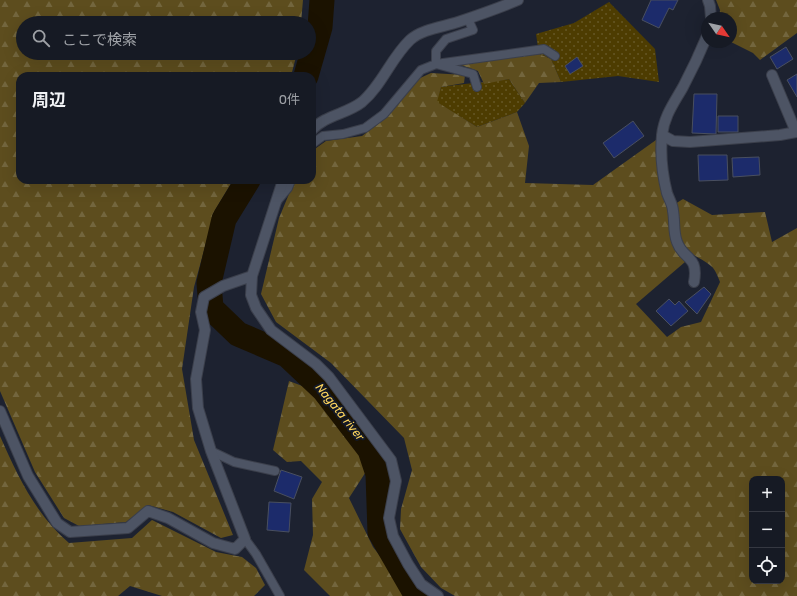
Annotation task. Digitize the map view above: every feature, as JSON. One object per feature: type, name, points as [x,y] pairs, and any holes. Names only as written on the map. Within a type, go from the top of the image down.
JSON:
[{"type":"street","points":[[316,127],[324,120],[353,109],[367,98],[394,59],[411,39],[421,33],[468,19],[518,0]]},
{"type":"street","points":[[708,0],[710,12]]},
{"type":"street","points":[[694,282],[696,271],[692,260],[677,244],[674,234],[673,209],[662,169],[660,150],[663,126],[669,109],[683,87],[701,48]]},
{"type":"street","points":[[662,135],[673,141],[690,142],[780,135],[797,132],[772,75]]},
{"type":"street","points":[[282,184],[252,276],[250,296],[271,330],[316,364],[329,376],[391,460],[396,481],[389,518],[393,536],[421,584],[438,596]]},
{"type":"street","points":[[0,410],[28,476],[57,523],[70,532],[128,528],[148,511],[168,518],[213,543],[235,549],[245,539],[211,451],[198,408],[196,379],[205,330],[201,312],[204,297],[223,286],[252,276]]},
{"type":"lane","points":[[436,64],[436,50],[446,39],[473,30],[468,19]]},
{"type":"lane","points":[[316,141],[323,136],[343,134],[365,128],[384,114],[421,70],[436,64],[544,49],[555,56]]},
{"type":"lane","points":[[436,64],[473,74],[477,87]]},
{"type":"lane","points":[[274,205],[290,184]]},
{"type":"lane","points":[[211,451],[234,462],[275,471]]},
{"type":"lane","points":[[245,539],[256,554],[280,596]]},
{"type":"shaded area","points":[[609,2],[655,49],[659,82],[618,76],[561,82],[551,59],[539,54],[536,34],[574,23]]},
{"type":"shaded area","points":[[509,79],[525,103],[517,112],[477,127],[436,102],[441,87]]},
{"type":"green space","points":[[0,0],[303,0],[302,16],[16,16],[16,60],[295,60],[292,72],[16,72],[16,184],[231,184],[215,210],[194,287],[182,369],[194,440],[233,535],[221,538],[173,512],[148,505],[126,522],[79,526],[64,518],[35,472],[0,391]]},
{"type":"green space","points":[[716,0],[797,0],[797,33],[760,60],[753,53],[737,45],[737,12],[720,12]]},
{"type":"green space","points":[[539,54],[551,59],[561,82],[539,83],[525,103],[509,79],[484,84],[478,71],[458,64]]},
{"type":"green space","points":[[431,73],[465,75],[464,83],[441,87],[437,102],[477,127],[517,112],[529,146],[525,183],[593,185],[656,140],[660,171],[668,208],[670,235],[675,250],[685,262],[636,304],[667,337],[681,327],[701,322],[720,282],[712,267],[687,250],[681,243],[678,234],[675,204],[683,199],[712,215],[765,212],[772,242],[797,228],[797,596],[455,596],[441,588],[421,567],[400,529],[401,509],[412,470],[404,438],[331,363],[276,322],[261,294],[279,218],[293,184],[316,184],[316,148],[326,141],[362,136],[387,117],[418,79]]},
{"type":"green space","points":[[289,381],[305,387],[333,416],[369,467],[349,498],[373,547],[411,596],[330,596],[304,570],[313,535],[312,499],[322,482],[301,461],[287,462],[273,450]]},
{"type":"green space","points":[[0,436],[28,494],[57,532],[69,543],[132,538],[152,520],[216,552],[242,557],[256,568],[265,585],[254,596],[162,596],[130,586],[118,596],[0,596]]},
{"type":"building","points":[[651,0],[678,0],[673,10],[669,8],[659,28],[642,20]]},
{"type":"building","points":[[786,47],[793,59],[777,69],[770,57]]},
{"type":"building","points":[[577,57],[583,66],[570,74],[565,66]]},
{"type":"building","points":[[797,74],[797,97],[787,80]]},
{"type":"building","points":[[694,94],[717,94],[716,134],[692,133]]},
{"type":"building","points":[[718,116],[738,116],[738,132],[718,132]]},
{"type":"building","points":[[633,121],[644,136],[614,158],[603,143]]},
{"type":"building","points":[[698,155],[727,155],[728,180],[699,181]]},
{"type":"building","points":[[759,157],[760,175],[733,177],[732,158]]},
{"type":"building","points":[[704,287],[711,294],[697,314],[685,302]]},
{"type":"building","points":[[669,299],[675,305],[679,301],[688,311],[671,326],[656,311]]},
{"type":"building","points":[[281,470],[302,477],[294,499],[274,491]]},
{"type":"building","points":[[269,502],[291,503],[289,532],[267,530]]},
{"type":"waterway","name":"Nagata river","points":[[316,41],[320,27],[322,0]]},
{"type":"waterway","name":"Nagata river","points":[[307,72],[311,60]]},
{"type":"waterway","name":"Nagata river","points":[[246,184],[224,219],[209,283],[211,308],[238,334],[287,355],[324,390],[370,450],[378,474],[380,532],[414,591],[421,596]]}]
